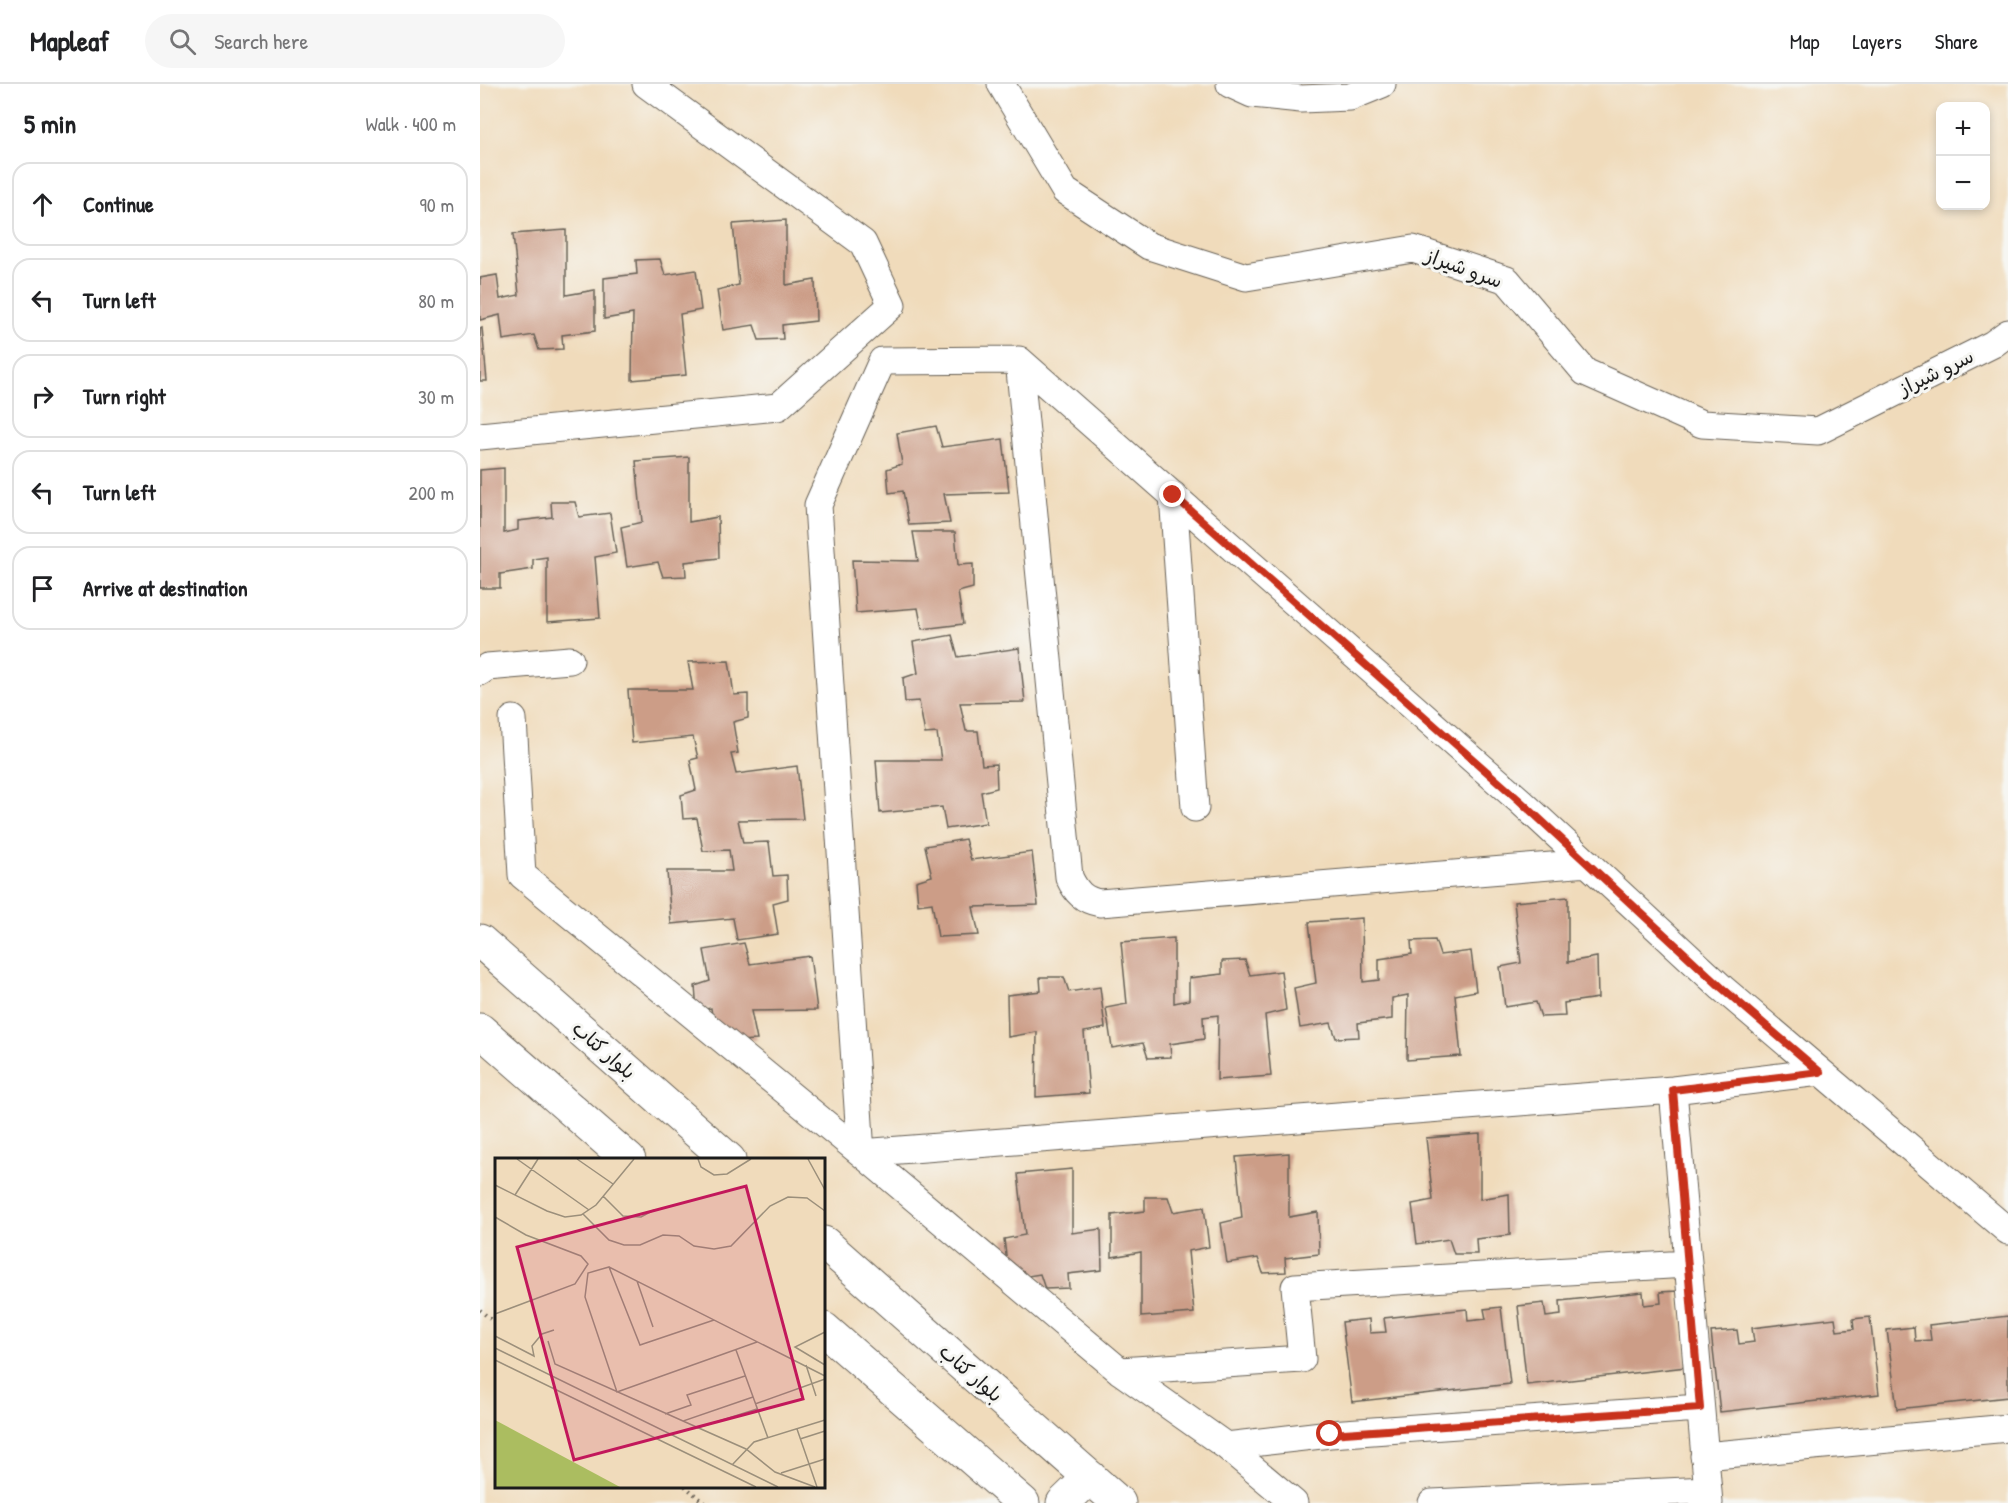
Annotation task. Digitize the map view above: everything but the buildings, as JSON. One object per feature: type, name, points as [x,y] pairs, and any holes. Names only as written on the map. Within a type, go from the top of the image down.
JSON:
[{"type":"main road","name":"بلوار کتاب","points":[[480,941],[727,1158]]},
{"type":"main road","points":[[480,1030],[627,1158]]},
{"type":"main road","name":"بلوار کتاب","points":[[825,1244],[1119,1503]]},
{"type":"main road","points":[[825,1330],[1023,1503]]},
{"type":"main road","points":[[1063,1503],[1090,1477]]},
{"type":"street","points":[[480,436],[778,407],[892,305],[863,243],[646,84]]},
{"type":"street","name":"سرو شیراز","points":[[1001,84],[1065,190],[1149,246],[1246,276],[1413,249],[1507,280],[1585,372],[1702,424],[1818,431],[1993,344],[2008,333]]},
{"type":"street","points":[[1230,84],[1252,94],[1301,99],[1350,97],[1382,84]]},
{"type":"street","points":[[1019,360],[1069,877],[1074,888],[1082,897],[1100,903],[1588,863]]},
{"type":"street","points":[[861,1153],[818,505],[882,361],[1019,360],[1519,800],[1722,988],[2008,1232]]},
{"type":"street","points":[[1173,495],[1195,808]]},
{"type":"street","points":[[480,672],[487,667],[570,660]]},
{"type":"street","points":[[513,719],[522,874],[861,1153],[1120,1371],[1226,1446],[1294,1503]]},
{"type":"street","points":[[861,1153],[1673,1090],[1820,1072]]},
{"type":"street","points":[[1432,1503],[1708,1496],[1673,1090]]},
{"type":"street","points":[[1120,1371],[1302,1359],[1295,1287],[1687,1264]]},
{"type":"street","points":[[1226,1446],[1330,1434],[1700,1408]]},
{"type":"street","points":[[1704,1456],[2008,1428]]},
{"type":"path","points":[[480,1310],[495,1323]]},
{"type":"path","points":[[687,1488],[704,1503]]},
{"type":"route","points":[[1173,495],[1519,800],[1722,988],[1820,1072],[1673,1090],[1700,1408],[1330,1434]]}]
